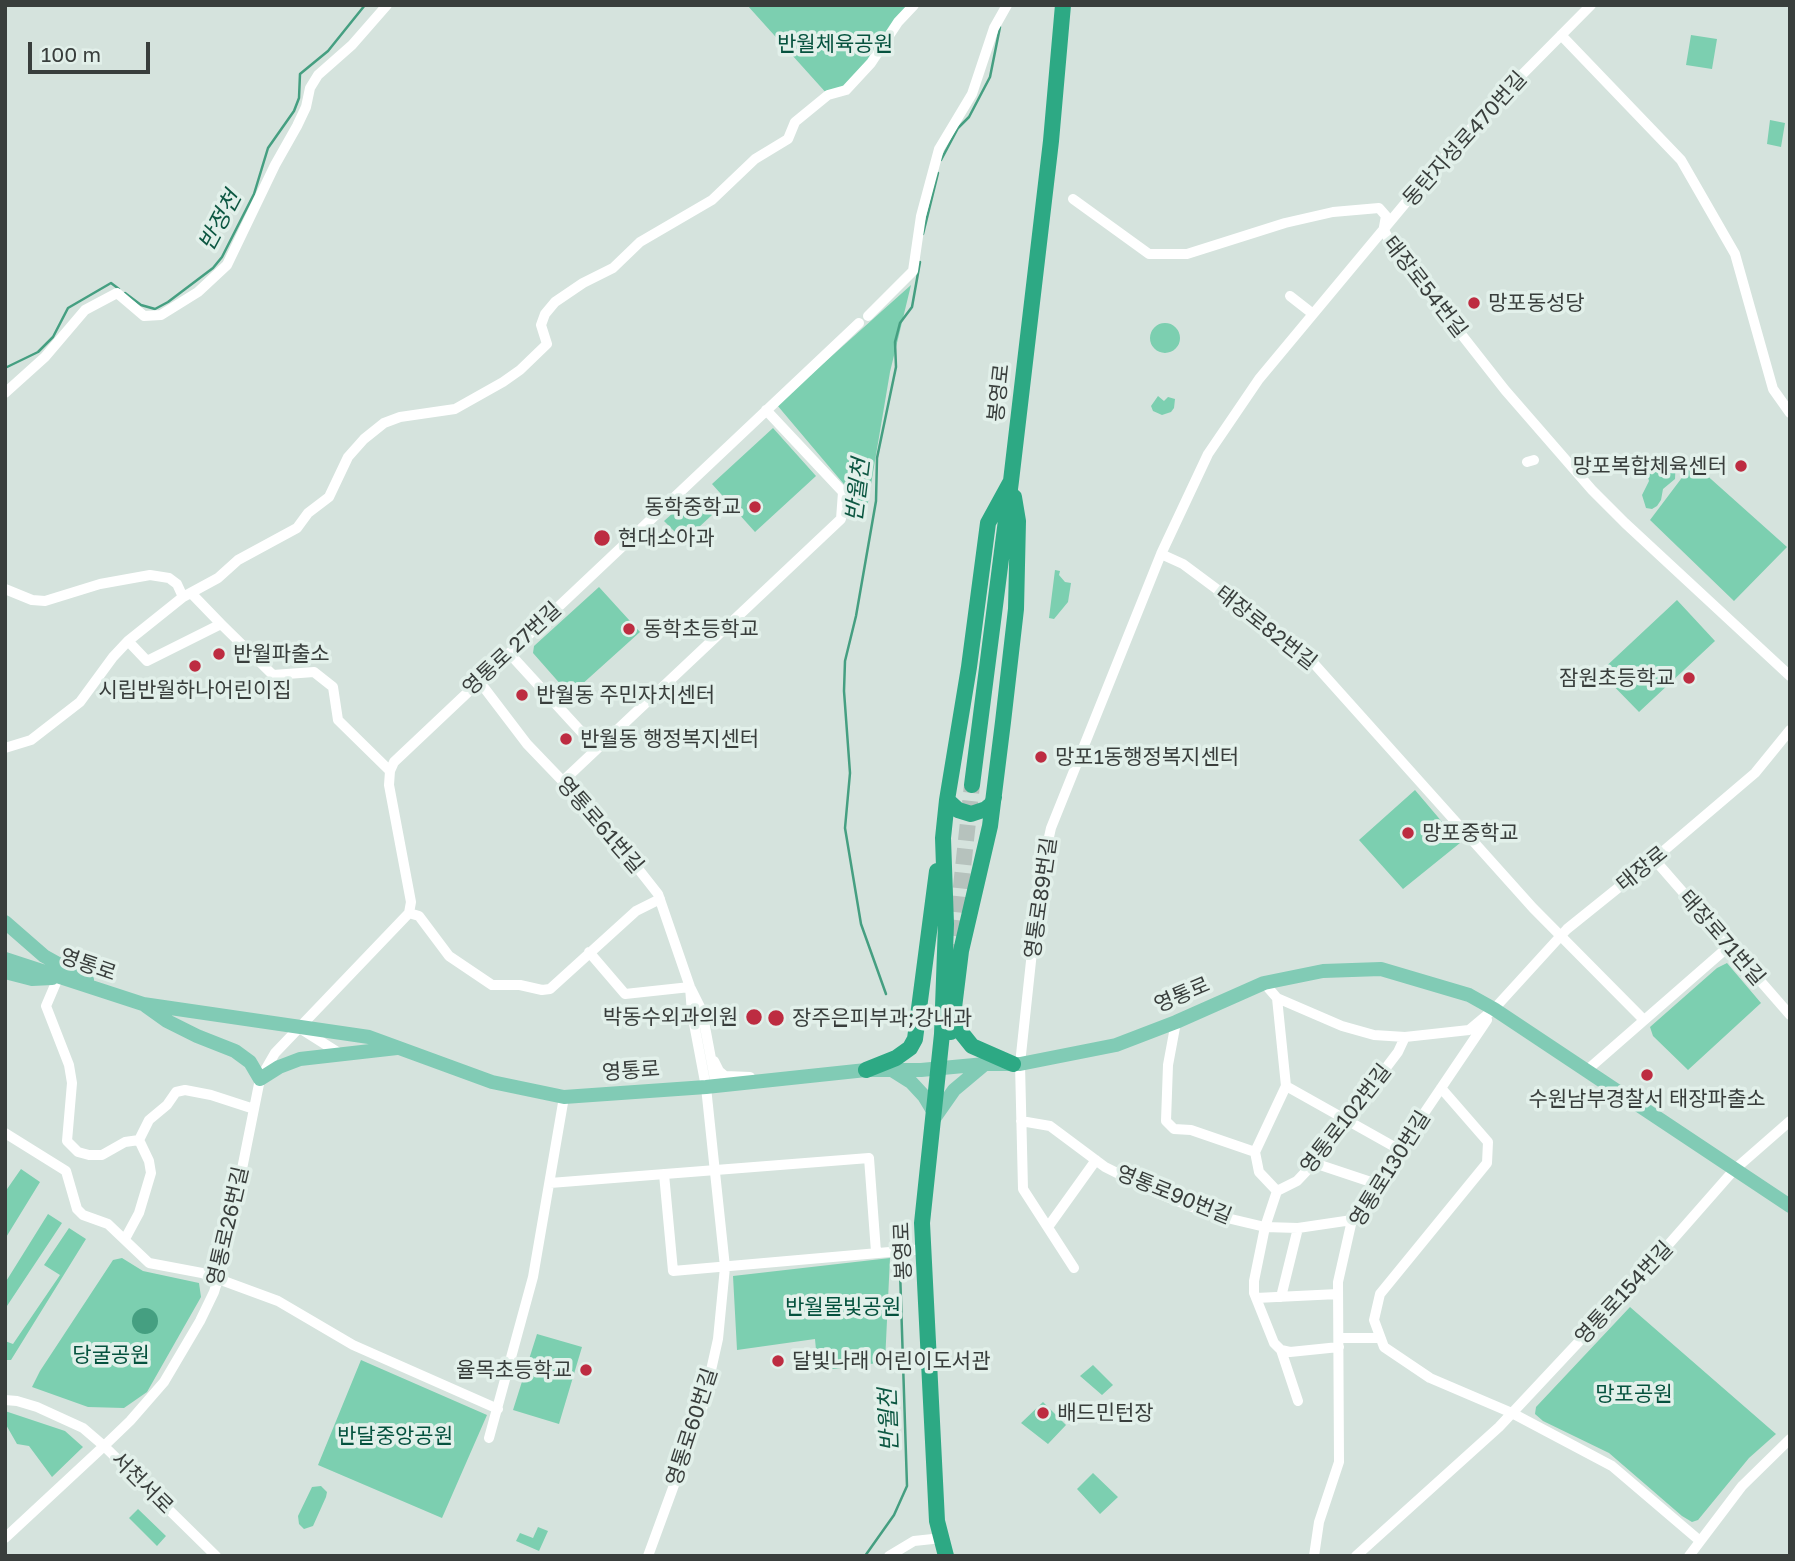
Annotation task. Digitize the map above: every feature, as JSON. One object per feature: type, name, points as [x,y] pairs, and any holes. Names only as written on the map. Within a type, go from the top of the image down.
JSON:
[{"type":"highway","name":"봉영로","points":[[972,785],[1051,141],[1063,5]]},
{"type":"highway","points":[[937,1069],[950,1047],[961,951],[990,827],[995,790],[1016,610],[1018,521],[1011,481]]},
{"type":"highway","points":[[866,1070],[896,1058],[910,1048],[915,1039],[934,882],[970,667],[988,523],[1011,481]]},
{"type":"highway","points":[[947,800],[964,813],[980,813],[992,804],[995,790]]},
{"type":"highway","name":"봉영로","points":[[943,838],[946,924],[942,1034],[922,1223],[937,1521],[947,1556]]},
{"type":"highway","points":[[952,1021],[972,1046],[1017,1064]]},
{"type":"main road","points":[[5,922],[44,956],[116,997]]},
{"type":"main road","name":"영통로","points":[[5,959],[143,1004],[369,1037],[492,1082],[564,1097],[711,1086],[866,1070],[1017,1064],[1116,1045],[1264,983],[1322,971],[1381,969],[1469,995],[1494,1009],[1790,1206]]},
{"type":"main road","points":[[5,972],[32,979],[58,978]]},
{"type":"main road","points":[[143,1004],[167,1021],[198,1037],[235,1051],[250,1062],[260,1079],[279,1067],[300,1059],[401,1048]]},
{"type":"main road","points":[[890,1069],[917,1088],[933,1116],[954,1090],[985,1064]]},
{"type":"street","points":[[5,393],[45,357],[85,310],[117,293],[144,316],[161,316],[198,292],[227,265],[306,107],[310,88],[318,75],[352,45],[387,5]]},
{"type":"street","points":[[5,748],[31,740],[80,702],[128,641],[187,595],[218,578],[238,560],[297,528],[308,513],[330,497],[348,457],[384,423],[400,417],[455,409],[520,370],[547,344],[541,325],[545,314],[555,302],[583,283],[613,268],[639,242],[712,200],[755,159],[788,139],[794,122],[828,95],[846,90],[871,63],[898,22],[914,5]]},
{"type":"street","name":"영통로 27번길","points":[[390,771],[394,762],[413,742],[913,271],[921,216],[939,149],[972,94],[994,28],[1007,5]]},
{"type":"street","name":"동탄지성로470번길","points":[[1384,230],[1495,102],[1591,5]]},
{"type":"street","points":[[1561,35],[1681,160],[1735,254],[1773,389],[1790,413]]},
{"type":"street","name":"동탄지성로470번길","points":[[1073,198],[1149,254],[1187,254],[1285,223],[1345,211],[1379,208],[1386,216],[1384,230]]},
{"type":"street","name":"태장로54번길","points":[[1087,737],[1161,554],[1208,454],[1259,379],[1384,230],[1392,246],[1507,393],[1592,489],[1790,677]]},
{"type":"street","points":[[1290,296],[1313,313]]},
{"type":"street","points":[[563,781],[841,519],[843,492],[766,410]]},
{"type":"street","name":"태장로82번길","points":[[1161,554],[1183,564],[1308,657],[1533,908],[1644,1020]]},
{"type":"street","points":[[5,589],[32,600],[45,601],[100,584],[150,575],[169,578],[273,675],[314,672],[333,687],[338,720],[390,771],[389,785],[413,910],[449,956],[492,985],[550,989],[636,911],[660,899]]},
{"type":"street","points":[[128,641],[147,661],[221,624]]},
{"type":"street","points":[[509,653],[597,749]]},
{"type":"street","name":"영통로61번길","points":[[479,681],[527,744],[600,819],[645,876],[660,899],[690,987]]},
{"type":"street","name":"태장로","points":[[1494,1009],[1562,936],[1755,773],[1790,730]]},
{"type":"street","name":"영통로89번길","points":[[1017,1064],[1040,877],[1051,828],[1087,737]]},
{"type":"street","name":"태장로71번길","points":[[1654,859],[1790,1015]]},
{"type":"street","points":[[339,1053],[301,1029],[413,910]]},
{"type":"street","points":[[1587,1071],[1728,947]]},
{"type":"street","points":[[589,952],[625,994],[690,987]]},
{"type":"street","points":[[58,978],[46,1006],[69,1065],[72,1083],[67,1141],[78,1152],[89,1155],[102,1154],[125,1142],[139,1140]]},
{"type":"street","points":[[1264,983],[1277,998],[1358,1031],[1389,1037],[1469,1030],[1494,1009]]},
{"type":"street","points":[[690,987],[702,1011],[711,1057],[711,1086]]},
{"type":"street","points":[[690,987],[692,1013],[711,1086]]},
{"type":"street","points":[[1277,998],[1286,1086],[1255,1152],[1259,1172],[1276,1191],[1265,1227],[1254,1281],[1256,1298],[1274,1343],[1281,1350],[1298,1401]]},
{"type":"street","name":"영통로130번길","points":[[1314,1556],[1319,1522],[1339,1462],[1338,1282],[1352,1220],[1494,1009]]},
{"type":"street","points":[[1176,1022],[1168,1065],[1166,1121],[1174,1129],[1191,1130],[1255,1152]]},
{"type":"street","name":"영통로26번길","points":[[104,1446],[164,1382],[200,1321],[217,1280],[260,1079],[275,1053],[301,1029]]},
{"type":"street","name":"영통로102번길","points":[[1276,1191],[1297,1181],[1314,1163],[1398,1052],[1405,1037]]},
{"type":"street","points":[[711,1057],[725,1076],[770,1080]]},
{"type":"street","points":[[1017,1064],[1023,1189],[1074,1268]]},
{"type":"street","name":"영통로60번길","points":[[648,1556],[703,1406],[718,1339],[725,1267],[715,1170],[711,1086]]},
{"type":"street","points":[[1286,1086],[1400,1150]]},
{"type":"street","points":[[1441,1088],[1488,1142],[1487,1164],[1380,1294],[1374,1320],[1384,1348],[1430,1378],[1512,1413],[1612,1466],[1700,1541]]},
{"type":"street","points":[[139,1140],[149,1120],[167,1105],[176,1092],[185,1090],[211,1095],[254,1109]]},
{"type":"street","points":[[489,1438],[533,1277],[564,1097]]},
{"type":"street","name":"영통로90번길","points":[[1021,1121],[1050,1126],[1096,1160],[1155,1192],[1210,1214],[1265,1227],[1298,1228],[1352,1220]]},
{"type":"street","name":"영통로154번길","points":[[1356,1556],[1512,1413],[1647,1269],[1734,1170],[1790,1121]]},
{"type":"street","points":[[5,1133],[66,1171],[77,1209],[83,1215],[107,1224],[149,1263],[202,1273],[278,1301],[353,1345],[498,1409]]},
{"type":"street","points":[[125,1239],[139,1213],[151,1173],[149,1161],[139,1140]]},
{"type":"street","points":[[550,1183],[869,1158],[876,1252]]},
{"type":"street","points":[[1048,1227],[1096,1160]]},
{"type":"street","points":[[1314,1163],[1377,1184]]},
{"type":"street","points":[[664,1174],[673,1271],[923,1249]]},
{"type":"street","points":[[1281,1297],[1298,1228]]},
{"type":"street","points":[[1256,1298],[1338,1294]]},
{"type":"street","points":[[1281,1350],[1290,1352],[1339,1342],[1380,1338]]},
{"type":"street","points":[[5,1401],[17,1401],[37,1407],[83,1428],[104,1446]]},
{"type":"street","points":[[1689,1556],[1742,1486],[1790,1439]]},
{"type":"street","name":"서천서로","points":[[5,1538],[104,1446],[216,1556]]},
{"type":"street","points":[[889,1556],[914,1541],[942,1538]]},
{"type":"green space","name":"반월체육공원","points":[[747,5],[914,5],[846,90],[828,95]]},
{"type":"green space","points":[[1691,35],[1717,39],[1712,69],[1686,65]]},
{"type":"green space","points":[[1770,120],[1785,123],[1781,147],[1767,144]]},
{"type":"green space","points":[[911,285],[890,372],[866,514],[847,515],[848,489],[777,405]]},
{"type":"green space","points":[[1165,323],[1176,327],[1180,338],[1176,349],[1165,353],[1154,349],[1150,338],[1154,327]]},
{"type":"green space","points":[[1158,396],[1164,401],[1168,397],[1175,399],[1171,412],[1162,415],[1153,411],[1151,406]]},
{"type":"green space","points":[[773,428],[816,476],[755,532],[712,484]]},
{"type":"green space","points":[[1676,457],[1675,479],[1663,489],[1657,506],[1646,508],[1642,495],[1649,481],[1648,460],[1663,461]]},
{"type":"green space","points":[[1693,463],[1787,547],[1734,601],[1650,520]]},
{"type":"green space","points":[[693,495],[712,515],[684,541],[664,521]]},
{"type":"green space","points":[[1055,570],[1060,571],[1059,575],[1065,582],[1071,583],[1068,602],[1054,619],[1049,618]]},
{"type":"green space","points":[[599,587],[640,632],[570,695],[533,653],[534,646]]},
{"type":"green space","points":[[1677,600],[1715,641],[1639,712],[1600,672]]},
{"type":"green space","points":[[1415,790],[1460,843],[1403,889],[1359,840]]},
{"type":"green space","points":[[1727,963],[1761,1003],[1688,1070],[1653,1036],[1650,1027],[1717,968]]},
{"type":"green space","points":[[21,1169],[40,1182],[5,1239],[5,1192]]},
{"type":"green space","points":[[48,1214],[62,1223],[5,1309],[5,1283]]},
{"type":"green space","points":[[69,1228],[86,1239],[11,1360],[5,1360],[5,1341],[13,1344],[60,1275],[44,1265]]},
{"type":"green space","name":"당굴공원","points":[[122,1258],[143,1271],[199,1283],[201,1297],[147,1392],[124,1408],[88,1407],[32,1387],[113,1260]]},
{"type":"green space","name":"반월물빛공원","points":[[890,1258],[885,1362],[818,1371],[815,1339],[737,1350],[733,1276]]},
{"type":"green space","name":"망포공원","points":[[1630,1307],[1776,1434],[1749,1458],[1698,1520],[1692,1522],[1609,1453],[1543,1421],[1535,1414],[1536,1407]]},
{"type":"green space","points":[[537,1334],[582,1347],[559,1424],[513,1410]]},
{"type":"green space","name":"반달중앙공원","points":[[361,1360],[487,1415],[442,1518],[318,1465]]},
{"type":"green space","points":[[1093,1365],[1113,1385],[1102,1395],[1080,1376]]},
{"type":"green space","name":"배드민턴장","points":[[1043,1402],[1066,1425],[1048,1444],[1021,1423]]},
{"type":"green space","points":[[5,1411],[65,1431],[83,1447],[52,1477],[29,1446],[17,1444],[5,1423]]},
{"type":"green space","points":[[1093,1473],[1118,1497],[1100,1514],[1077,1489]]},
{"type":"green space","points":[[321,1486],[327,1492],[326,1497],[313,1526],[304,1529],[299,1524],[298,1516],[312,1487]]},
{"type":"green space","points":[[138,1509],[166,1536],[157,1546],[129,1518]]},
{"type":"green space","points":[[538,1527],[548,1531],[539,1551],[516,1541],[520,1533],[533,1538]]},
{"type":"shaded area","points":[[145,1308],[154,1312],[158,1321],[154,1330],[145,1334],[136,1330],[132,1321],[136,1312]]},
{"type":"waterway","name":"반정천","points":[[125,293],[141,305],[155,309],[213,268],[222,257],[254,194],[268,148],[294,111],[299,98],[300,74],[328,51],[365,5]]},
{"type":"waterway","name":"반월천","points":[[941,160],[958,128],[969,117],[990,77],[1000,27]]},
{"type":"waterway","name":"반월천","points":[[923,234],[938,173]]},
{"type":"waterway","name":"반월천","points":[[886,994],[861,924],[845,828],[850,773],[844,691],[845,661],[856,616],[876,501],[877,458],[896,367],[895,342],[900,323],[912,307],[920,262]]},
{"type":"waterway","name":"반정천","points":[[5,368],[38,352],[53,337],[68,308],[111,283],[119,289]]},
{"type":"waterway","name":"반월천","points":[[865,1556],[894,1515],[907,1486],[900,1270]]},
{"type":"tunnel","points":[[953,960],[972,785]]},
{"type":"place","name":"망포동성당","points":[[1474,303]]},
{"type":"place","name":"망포복합체육센터","points":[[1741,466]]},
{"type":"place","name":"동학중학교","points":[[755,507]]},
{"type":"place","name":"현대소아과","points":[[602,538]]},
{"type":"place","name":"동학초등학교","points":[[629,629]]},
{"type":"place","name":"반월파출소","points":[[219,654]]},
{"type":"place","name":"시립반월하나어린이집","points":[[195,666]]},
{"type":"place","name":"잠원초등학교","points":[[1689,678]]},
{"type":"place","name":"반월동 주민자치센터","points":[[522,695]]},
{"type":"place","name":"반월동 행정복지센터","points":[[566,739]]},
{"type":"place","name":"망포1동행정복지센터","points":[[1041,757]]},
{"type":"place","name":"망포중학교","points":[[1408,833]]},
{"type":"place","name":"박동수외과의원","points":[[754,1017]]},
{"type":"place","name":"장주은피부과;강내과","points":[[776,1018]]},
{"type":"place","name":"수원남부경찰서 태장파출소","points":[[1647,1075]]},
{"type":"place","name":"달빛나래 어린이도서관","points":[[778,1361]]},
{"type":"place","name":"율목초등학교","points":[[586,1370]]},
{"type":"place","name":"배드민턴장","points":[[1043,1413]]}]
